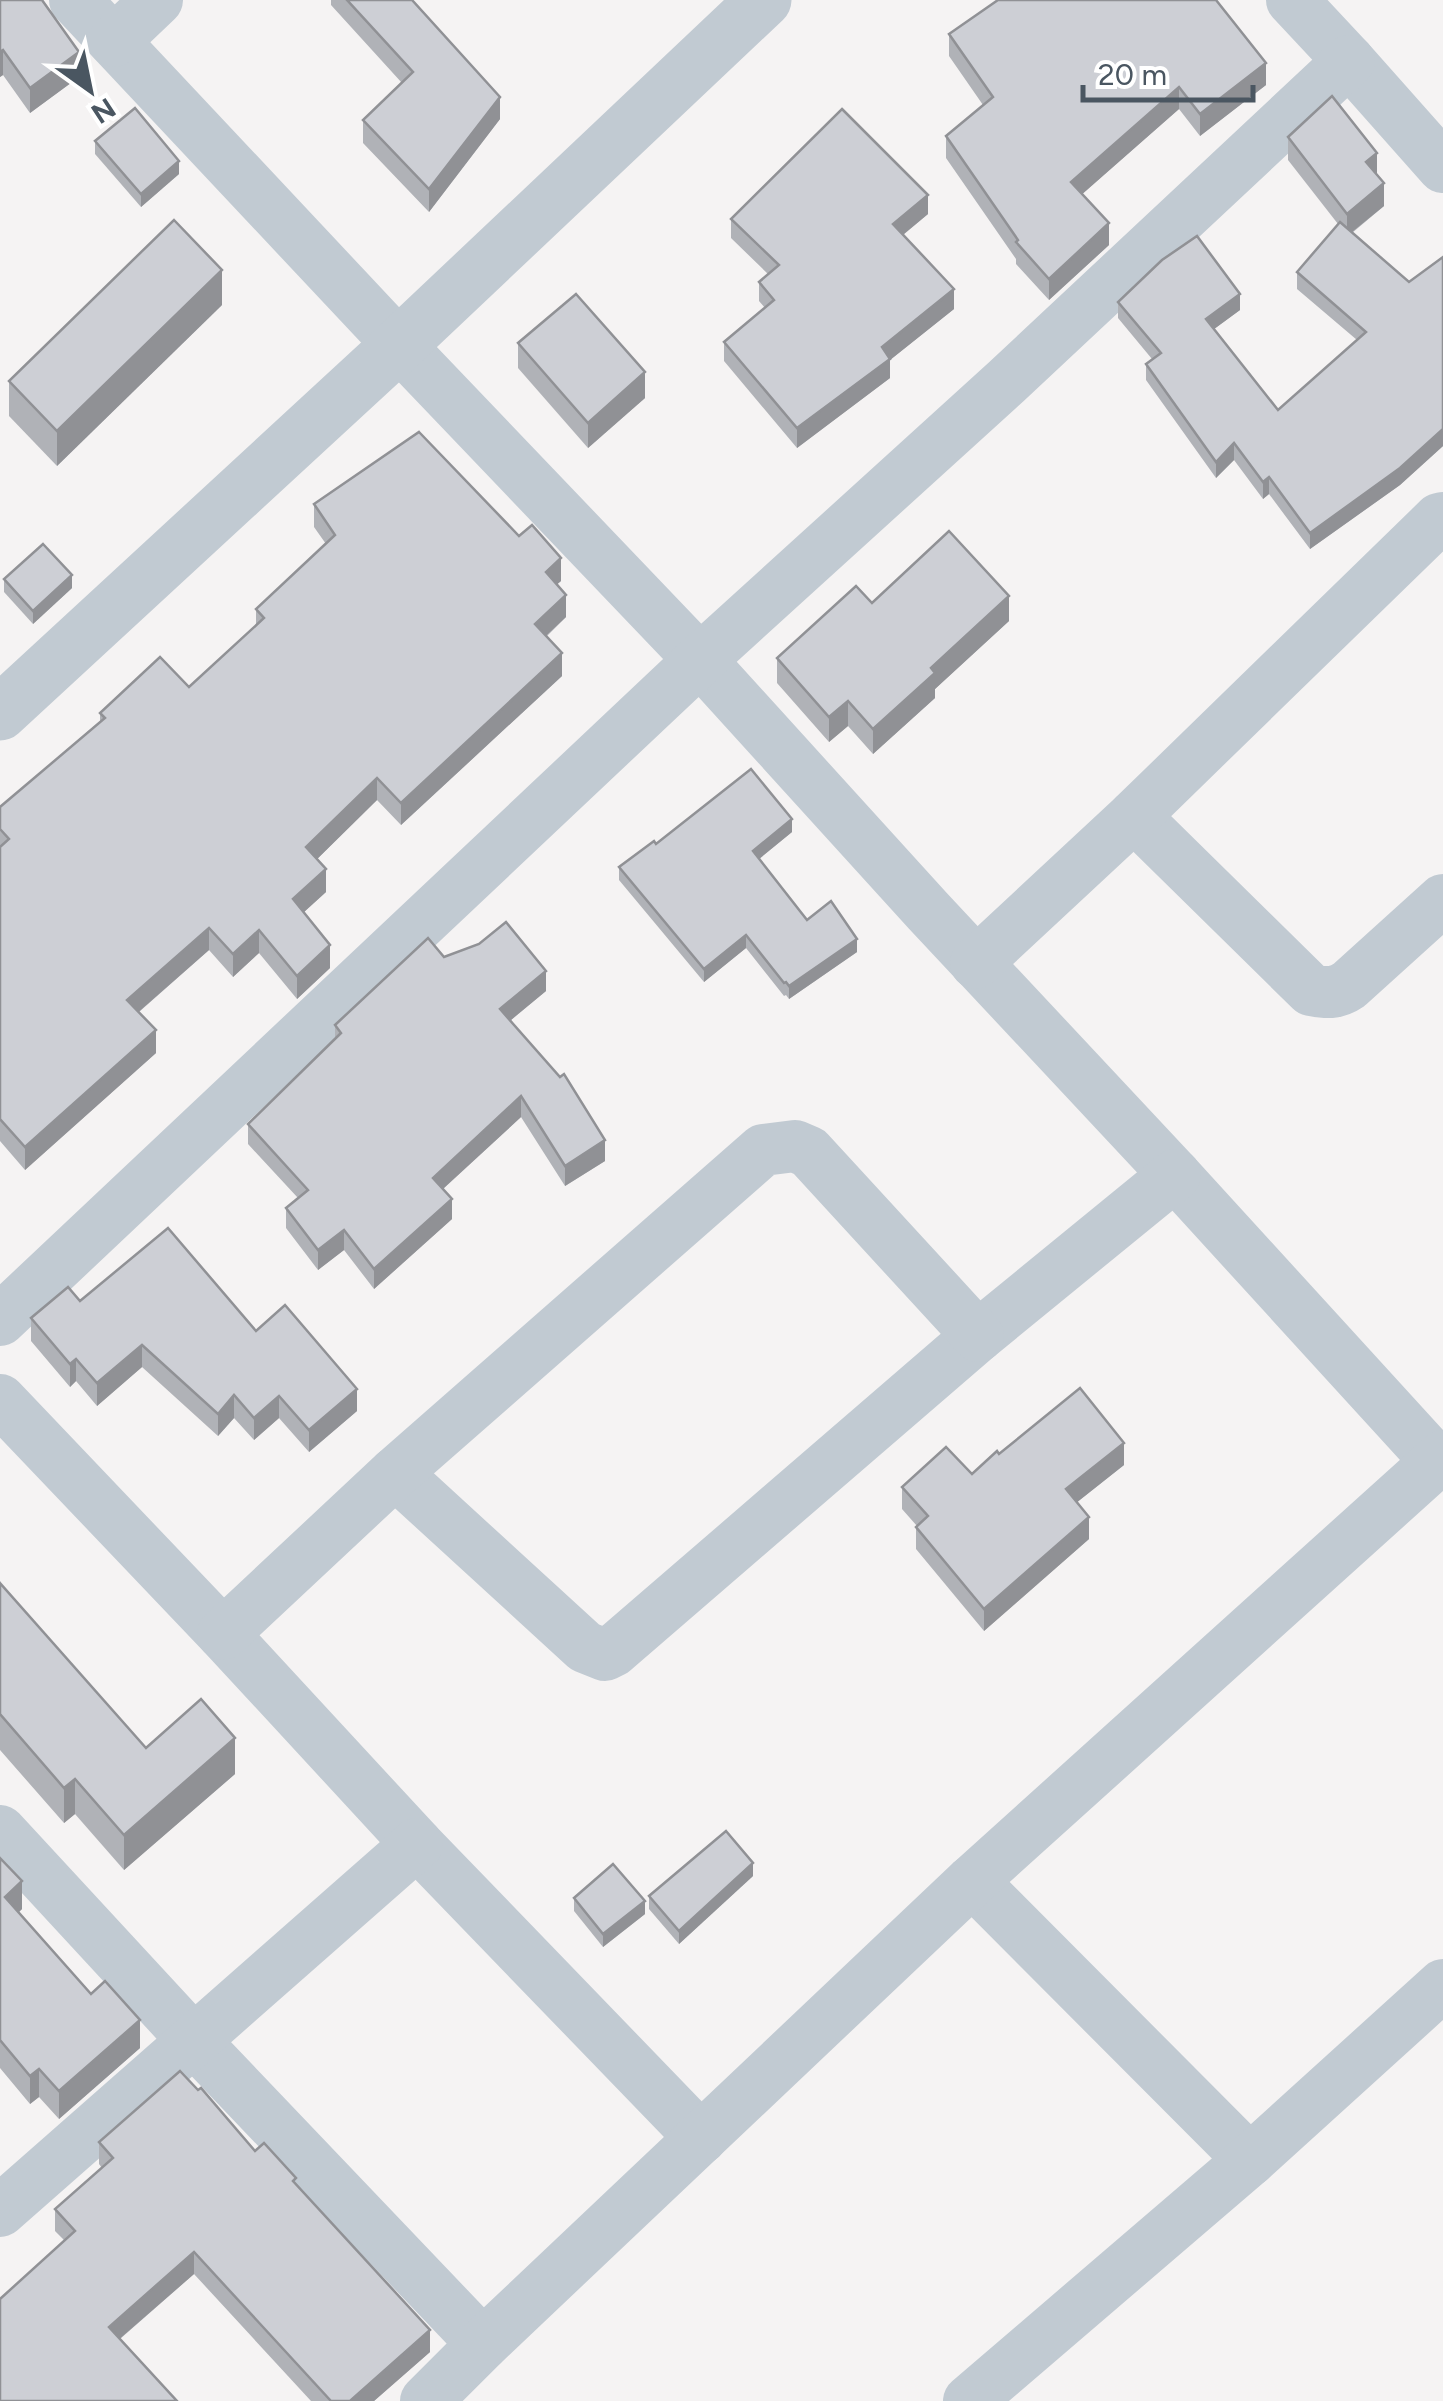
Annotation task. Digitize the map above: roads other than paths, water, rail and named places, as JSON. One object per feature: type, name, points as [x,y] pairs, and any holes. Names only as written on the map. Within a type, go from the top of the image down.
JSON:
[{"type":"street","points":[[75,0],[700,660],[976,963],[1440,1459],[972,1881],[426,2401]]},
{"type":"street","points":[[114,41],[157,0]]},
{"type":"street","points":[[0,713],[764,0]]},
{"type":"street","points":[[1292,0],[1443,168]]},
{"type":"street","points":[[0,1320],[700,660],[1006,382],[1349,61]]},
{"type":"street","points":[[976,963],[1443,518]]},
{"type":"street","points":[[1134,816],[1311,990],[1326,994],[1350,985],[1443,900]]},
{"type":"street","points":[[223,1634],[395,1473],[763,1150],[795,1146],[809,1152],[978,1336]]},
{"type":"street","points":[[395,1473],[585,1647],[605,1655],[978,1336],[1175,1174]]},
{"type":"street","points":[[0,1400],[417,1844],[700,2138]]},
{"type":"street","points":[[0,1831],[194,2042],[483,2344]]},
{"type":"street","points":[[4,2199],[194,2042],[417,1844]]},
{"type":"street","points":[[972,1881],[1250,2160]]},
{"type":"street","points":[[968,2401],[1250,2160],[1443,1985]]}]
